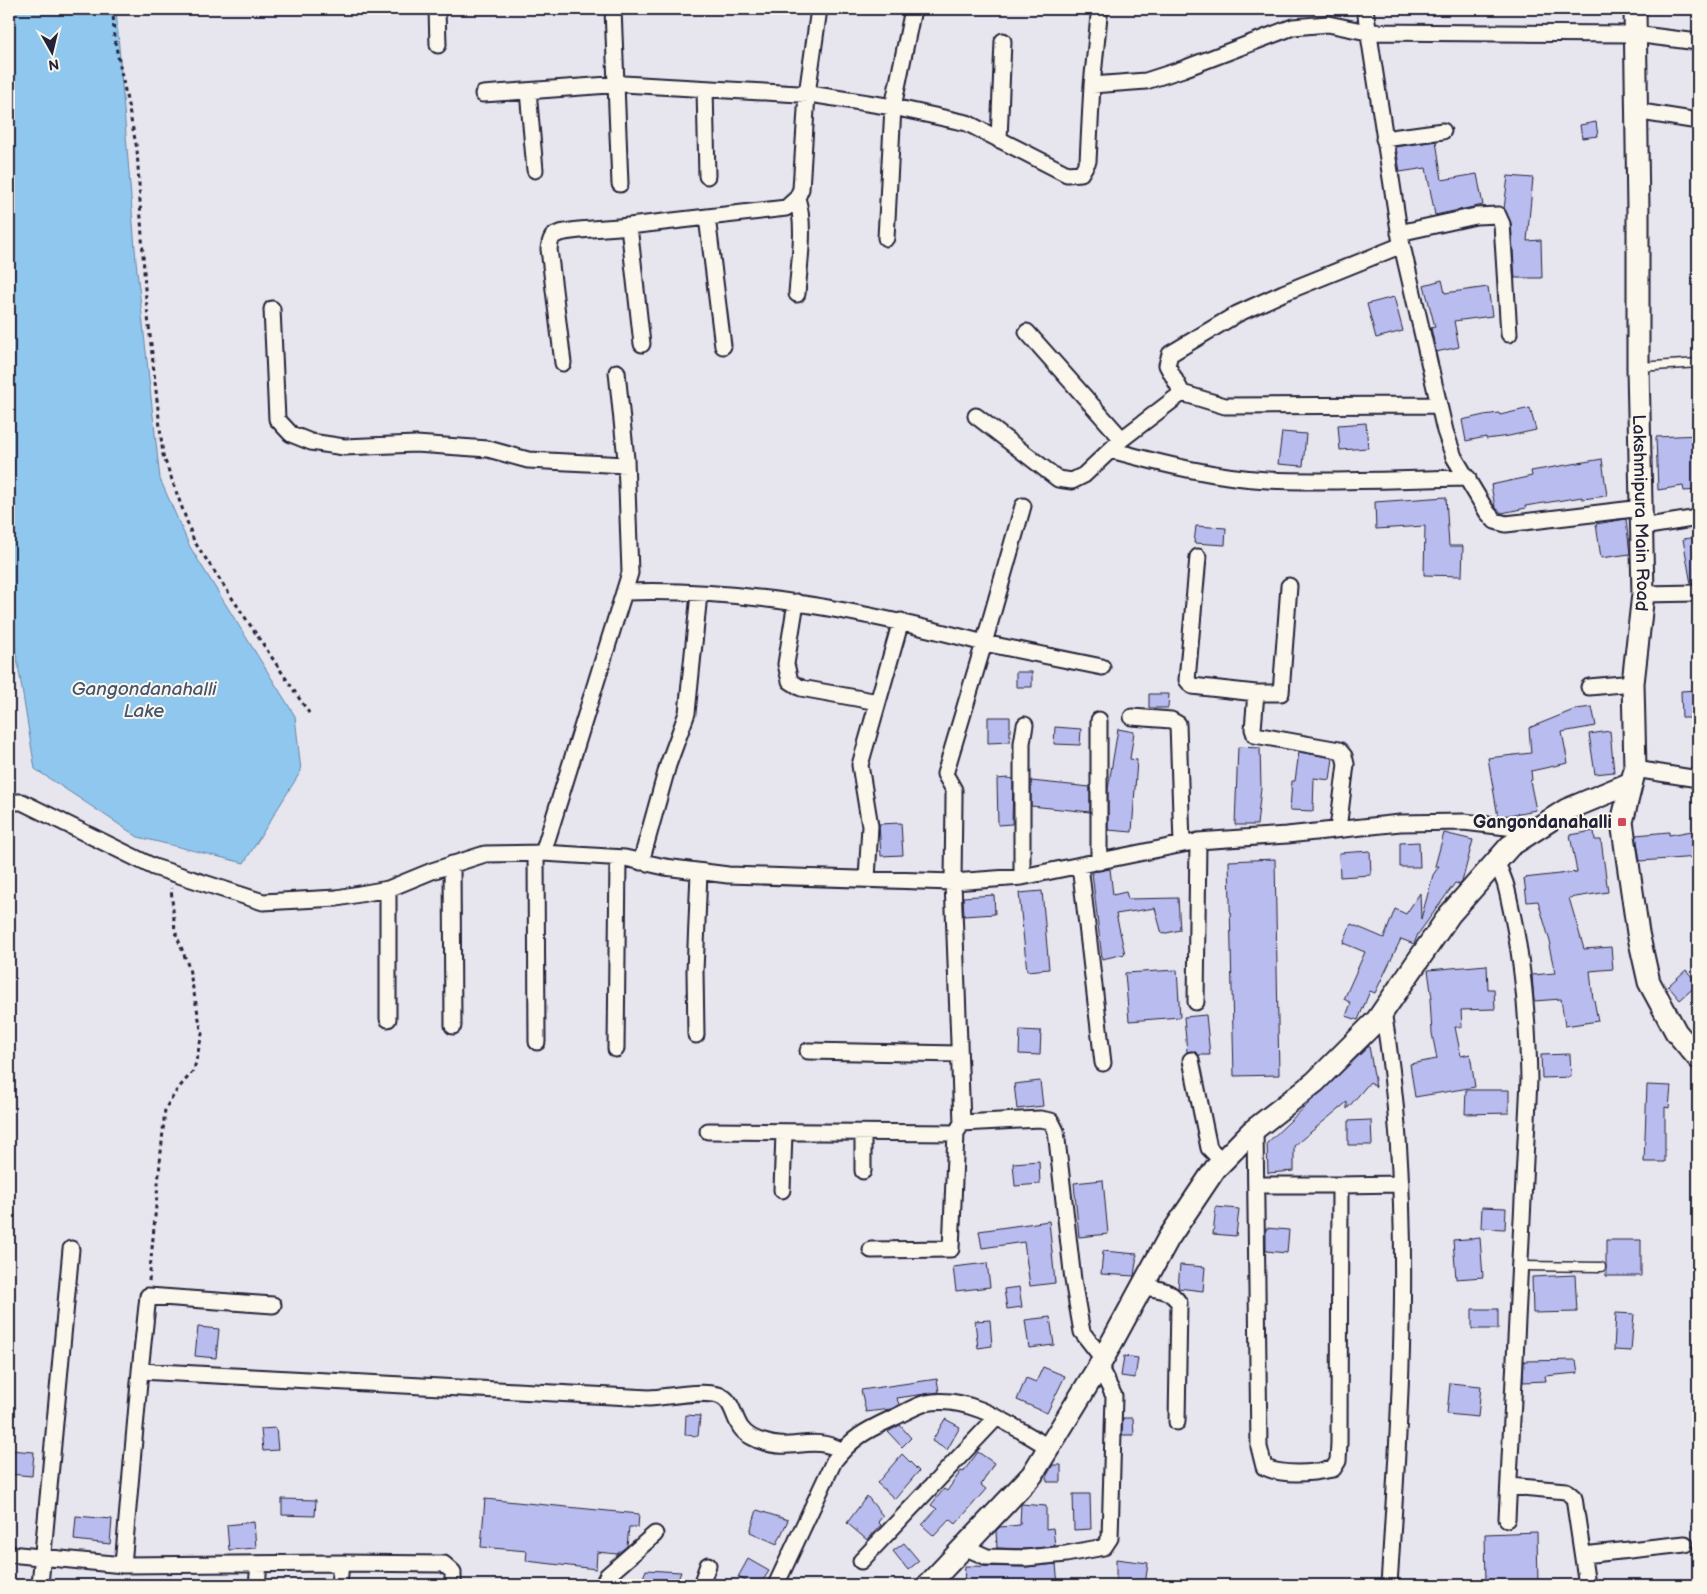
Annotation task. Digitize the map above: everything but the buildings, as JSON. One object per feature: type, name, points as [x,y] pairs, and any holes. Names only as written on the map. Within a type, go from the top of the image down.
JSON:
[{"type":"street","points":[[437,9],[438,46]]},
{"type":"street","points":[[613,9],[620,184]]},
{"type":"street","points":[[563,363],[549,249],[550,239],[555,234],[786,208],[797,198],[801,188],[808,94],[819,9]]},
{"type":"street","points":[[886,238],[893,106],[913,9]]},
{"type":"street","points":[[1365,9],[1400,239],[1438,405],[1454,457],[1487,512],[1495,521],[1506,524],[1642,518],[1698,518]]},
{"type":"street","name":"Lakshmipura Main Road","points":[[1635,9],[1638,368],[1643,594],[1633,684],[1633,776],[1622,822],[1638,933],[1649,982],[1676,1032],[1698,1058]]},
{"type":"street","points":[[483,94],[615,84],[808,94],[893,106],[967,123],[1067,174],[1081,173],[1088,160],[1092,84],[1099,16]]},
{"type":"street","points":[[1092,84],[1146,81],[1293,27],[1328,24],[1367,32],[1634,34],[1698,42]]},
{"type":"street","points":[[999,140],[1003,41]]},
{"type":"street","points":[[705,88],[707,176]]},
{"type":"street","points":[[528,91],[535,170]]},
{"type":"street","points":[[1635,111],[1698,121]]},
{"type":"street","points":[[1384,139],[1444,131]]},
{"type":"street","points":[[797,198],[801,209],[797,294]]},
{"type":"street","points":[[1438,405],[1225,406],[1182,393],[1167,365],[1170,354],[1237,314],[1400,239],[1476,216],[1490,214],[1498,216],[1502,224],[1509,334]]},
{"type":"street","points":[[707,217],[723,346]]},
{"type":"street","points":[[629,226],[642,344]]},
{"type":"street","points":[[272,309],[277,420],[291,434],[311,442],[344,447],[416,444],[488,449],[528,460],[626,465]]},
{"type":"street","points":[[1027,332],[1116,445],[1167,465],[1213,474],[1267,480],[1468,478]]},
{"type":"street","points":[[537,1042],[539,853],[630,573],[626,465],[617,372]]},
{"type":"street","points":[[976,416],[1058,479],[1072,481],[1084,475],[1116,445],[1182,393]]},
{"type":"street","points":[[871,1250],[951,1249],[959,1128],[959,1054],[953,882],[954,790],[945,774],[1023,506]]},
{"type":"street","points":[[1198,556],[1187,680],[1192,686],[1276,694],[1283,690],[1289,586]]},
{"type":"street","points":[[625,592],[699,594],[796,602],[901,621],[984,643],[1102,667]]},
{"type":"street","points":[[1643,594],[1698,593]]},
{"type":"street","points":[[641,862],[668,765],[688,713],[699,594]]},
{"type":"street","points":[[796,602],[786,664],[790,681],[801,688],[878,702]]},
{"type":"street","points":[[867,880],[870,826],[860,765],[901,621]]},
{"type":"street","points":[[1590,687],[1633,684]]},
{"type":"street","points":[[1256,693],[1253,729],[1255,736],[1339,750],[1344,756],[1346,764],[1338,829]]},
{"type":"street","points":[[1132,717],[1170,720],[1178,724],[1182,844]]},
{"type":"street","points":[[1099,720],[1099,862]]},
{"type":"street","points":[[1022,877],[1022,743],[1025,725]]},
{"type":"street","points":[[928,1585],[1032,1475],[1101,1362],[1168,1238],[1222,1162],[1255,1129],[1315,1082],[1383,1011],[1450,914],[1510,846],[1532,830],[1566,810],[1633,776],[1698,780]]},
{"type":"street","points":[[9,802],[22,802],[154,867],[263,902],[337,898],[388,889],[452,864],[484,854],[539,853],[618,858],[699,872],[953,882],[1022,877],[1198,840],[1400,823],[1464,822],[1532,830]]},
{"type":"street","points":[[1196,1002],[1198,840]]},
{"type":"street","points":[[616,1049],[618,858]]},
{"type":"street","points":[[1496,863],[1504,876],[1518,942],[1528,1026],[1529,1080],[1508,1519]]},
{"type":"street","points":[[452,864],[453,1026]]},
{"type":"street","points":[[1080,865],[1104,1063]]},
{"type":"street","points":[[696,1035],[695,970],[699,872]]},
{"type":"street","points":[[388,889],[388,1019]]},
{"type":"street","points":[[1383,1011],[1394,1073],[1401,1184],[1404,1313],[1389,1585]]},
{"type":"street","points":[[808,1051],[959,1054]]},
{"type":"street","points":[[1191,1060],[1209,1148],[1222,1162]]},
{"type":"street","points":[[708,1131],[863,1133],[959,1128],[1040,1119],[1051,1121],[1056,1132],[1073,1280],[1082,1332],[1101,1362],[1114,1396],[1110,1538],[1104,1547],[1066,1554],[1026,1558],[987,1557],[964,1547]]},
{"type":"street","points":[[1255,1129],[1259,1446],[1264,1467],[1273,1472],[1333,1469],[1338,1461],[1340,1185]]},
{"type":"street","points":[[782,1190],[784,1133]]},
{"type":"street","points":[[863,1133],[863,1171]]},
{"type":"street","points":[[1256,1185],[1401,1184]]},
{"type":"street","points":[[40,1585],[71,1249]]},
{"type":"street","points":[[1142,1287],[1162,1289],[1174,1295],[1179,1303],[1178,1422]]},
{"type":"street","points":[[123,1565],[148,1296],[272,1305]]},
{"type":"street","points":[[140,1371],[649,1398],[708,1393],[720,1395],[728,1401],[742,1429],[754,1438],[766,1443],[781,1445],[821,1442],[832,1445],[842,1451]]},
{"type":"street","points":[[776,1585],[834,1461],[848,1443],[871,1428],[926,1403],[956,1401],[996,1418],[1050,1448]]},
{"type":"street","points":[[862,1561],[996,1418]]},
{"type":"street","points":[[1509,1486],[1566,1491],[1574,1498],[1587,1585]]},
{"type":"street","points":[[603,1585],[607,1576],[655,1534]]},
{"type":"street","points":[[1583,1554],[1684,1544]]},
{"type":"street","points":[[9,1554],[123,1565],[444,1564],[453,1572],[454,1585]]},
{"type":"street","points":[[339,1585],[341,1563]]},
{"type":"street","points":[[257,1585],[259,1564]]},
{"type":"street","points":[[701,1585],[708,1565]]},
{"type":"lane","points":[[1638,368],[1698,364]]},
{"type":"lane","points":[[1520,1266],[1601,1267]]},
{"type":"path","points":[[113,9],[114,37],[137,149],[145,289],[163,455],[194,541],[312,716]]},
{"type":"path","points":[[148,1296],[166,1110],[176,1090],[194,1070],[202,1034],[189,968],[175,931],[170,872]]},
{"type":"water","name":"Gangondanahalli Lake","points":[[9,9],[116,9],[136,261],[160,479],[190,547],[295,716],[301,771],[244,863],[138,837],[35,769],[14,640],[9,637]]},
{"type":"place","name":"Gangondanahalli","points":[[1622,822]]}]
